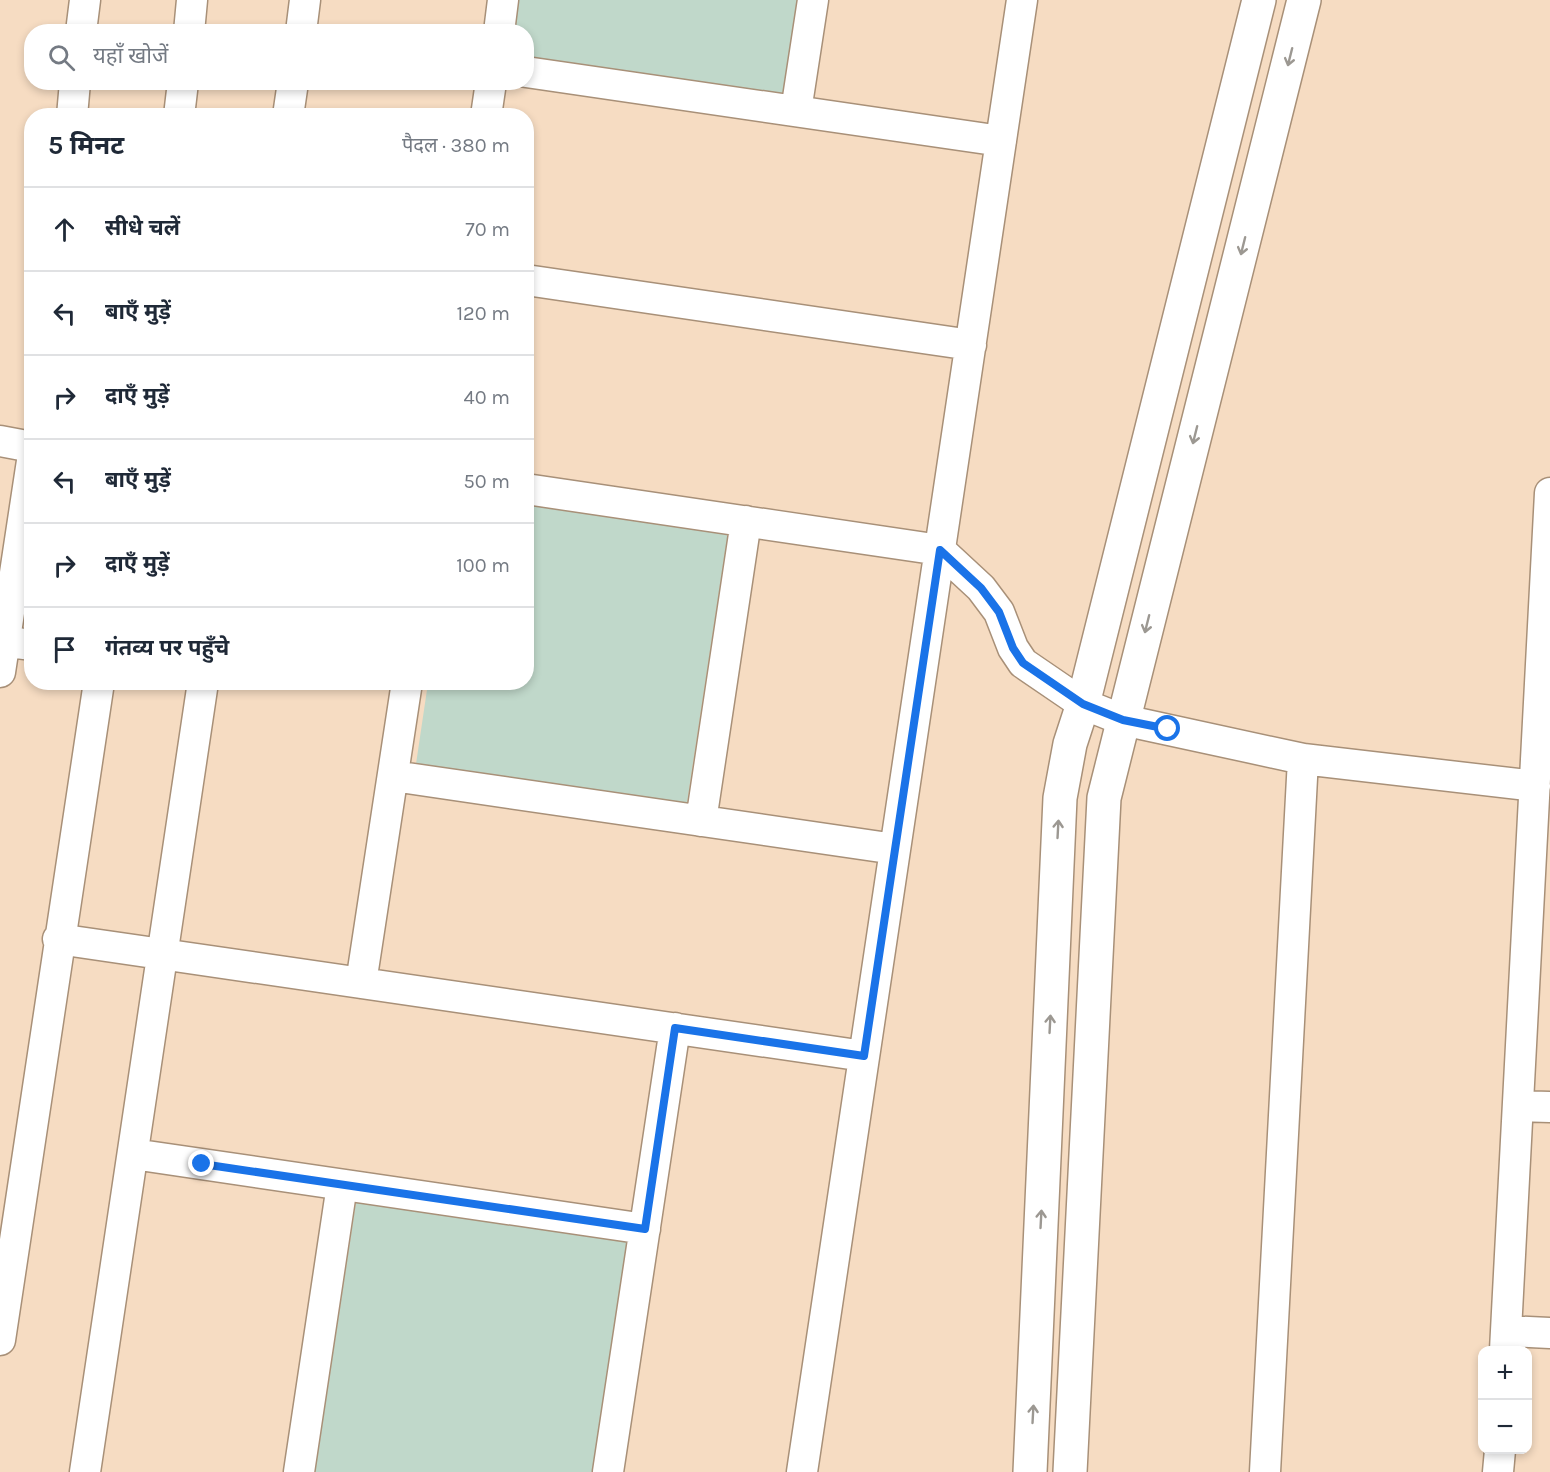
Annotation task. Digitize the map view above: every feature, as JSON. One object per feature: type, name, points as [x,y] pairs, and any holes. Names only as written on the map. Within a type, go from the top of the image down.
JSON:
[{"type":"street","points":[[82,24],[85,0]]},
{"type":"street","points":[[190,24],[192,0]]},
{"type":"street","points":[[302,24],[305,0]]},
{"type":"street","points":[[500,24],[503,0]]},
{"type":"street","points":[[796,111],[813,0]]},
{"type":"street","points":[[802,1472],[1022,0]]},
{"type":"street","points":[[1030,1472],[1060,798],[1070,744],[1083,704],[1259,0]]},
{"type":"street","points":[[1070,1472],[1104,798],[1304,0]]},
{"type":"street","points":[[534,73],[1001,141]]},
{"type":"street","points":[[73,108],[74,90]]},
{"type":"street","points":[[180,108],[182,90]]},
{"type":"street","points":[[289,108],[292,90]]},
{"type":"street","points":[[487,108],[490,90]]},
{"type":"street","points":[[534,281],[971,345]]},
{"type":"street","points":[[0,441],[24,446]]},
{"type":"street","points":[[534,490],[940,550],[981,588],[999,612],[1013,648],[1023,663],[1083,704],[1123,720],[1303,759],[1535,786]]},
{"type":"street","points":[[1550,493],[1547,615],[1535,786],[1505,1341],[1550,1333]]},
{"type":"street","points":[[701,821],[746,521]]},
{"type":"street","points":[[0,672],[12,643],[24,534]]},
{"type":"street","points":[[0,1340],[58,939],[98,690]]},
{"type":"street","points":[[85,1472],[202,690]]},
{"type":"street","points":[[361,983],[406,690]]},
{"type":"street","points":[[1265,1472],[1303,759]]},
{"type":"street","points":[[393,776],[895,849]]},
{"type":"street","points":[[58,939],[864,1056]]},
{"type":"street","points":[[608,1472],[675,1028]]},
{"type":"street","points":[[1518,1106],[1550,1107]]},
{"type":"street","points":[[133,1154],[645,1229]]},
{"type":"street","points":[[299,1472],[342,1185]]},
{"type":"street","points":[[1498,1472],[1500,1454]]},
{"type":"green space","points":[[519,0],[803,0],[788,97],[534,60],[534,24],[515,24]]},
{"type":"green space","points":[[534,503],[728,532],[687,803],[416,764],[427,690],[534,690]]},
{"type":"green space","points":[[356,1202],[629,1242],[595,1472],[315,1472]]},
{"type":"route","points":[[202,1164],[645,1229],[675,1028],[864,1056],[940,550],[981,588],[999,612],[1013,648],[1023,663],[1083,704],[1123,720],[1168,729]]}]
